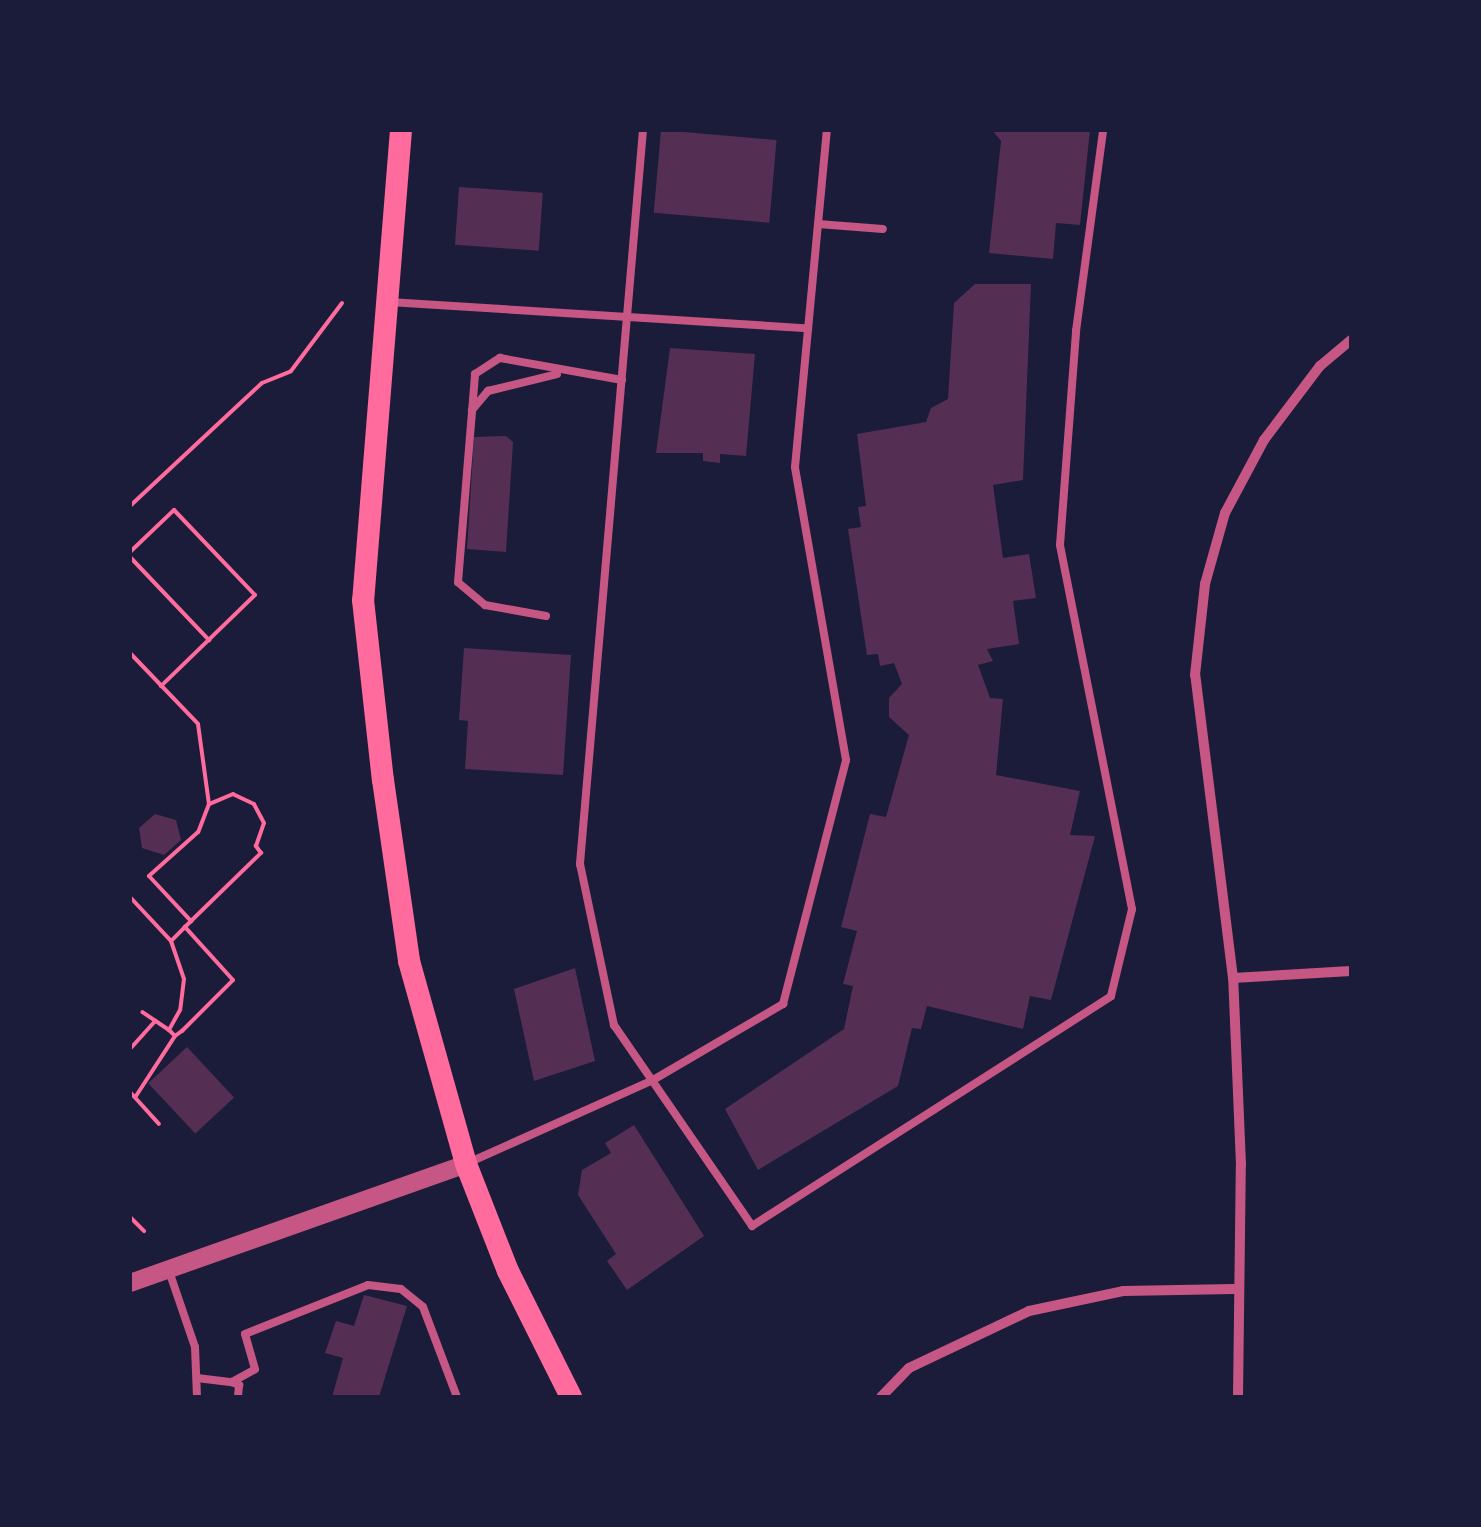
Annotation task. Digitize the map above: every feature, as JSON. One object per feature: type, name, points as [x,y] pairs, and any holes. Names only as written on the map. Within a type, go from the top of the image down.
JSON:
[{"type":"main road","points":[[401,130],[362,600],[410,961],[466,1164],[508,1271],[570,1397]]},
{"type":"street","points":[[1238,1397],[1234,1290],[1241,1166],[1233,978],[1195,675],[1205,584],[1225,513],[1264,440],[1320,366],[1351,340]]},
{"type":"street","points":[[1233,978],[1351,971]]},
{"type":"street","points":[[130,1283],[466,1164]]},
{"type":"street","points":[[881,1397],[908,1368],[1029,1311],[1122,1291],[1234,1290]]},
{"type":"lane","points":[[643,130],[580,864],[614,1025],[752,1226],[1112,996],[1132,909],[1060,545],[1076,332],[1103,130]]},
{"type":"lane","points":[[466,1164],[652,1080],[783,1004],[846,760],[795,467],[827,130]]},
{"type":"lane","points":[[818,224],[882,229]]},
{"type":"lane","points":[[385,302],[808,328]]},
{"type":"lane","points":[[546,616],[486,605],[458,582],[474,374],[485,364],[524,359],[561,374],[622,380]]},
{"type":"lane","points":[[471,412],[488,391],[561,374]]},
{"type":"lane","points":[[169,1269],[195,1347],[197,1397]]},
{"type":"lane","points":[[232,1382],[255,1369],[245,1334],[368,1285],[401,1290],[422,1307],[457,1397]]},
{"type":"lane","points":[[197,1378],[239,1385],[238,1397]]},
{"type":"path","points":[[130,506],[262,383],[291,371],[342,303]]},
{"type":"path","points":[[161,686],[209,640],[255,595],[174,510],[130,554],[209,640]]},
{"type":"path","points":[[130,653],[198,724],[209,804],[198,832],[149,876],[191,921]]},
{"type":"path","points":[[172,941],[262,853],[256,846],[264,823],[254,804],[234,794],[209,804]]},
{"type":"path","points":[[130,897],[172,941],[183,998],[169,1030]]},
{"type":"path","points":[[136,1096],[175,1036],[233,980],[185,927]]},
{"type":"path","points":[[142,1012],[175,1036]]},
{"type":"path","points":[[130,1049],[155,1021]]},
{"type":"path","points":[[130,1092],[160,1124]]},
{"type":"path","points":[[130,1218],[144,1231]]},
{"type":"building","points":[[661,130],[777,140],[769,223],[654,213]]},
{"type":"building","points":[[992,130],[1090,130],[1080,225],[1056,223],[1053,259],[989,253],[1001,141]]},
{"type":"building","points":[[459,187],[543,193],[539,251],[455,245]]},
{"type":"building","points":[[975,284],[1031,284],[1023,480],[993,485],[1003,558],[1029,554],[1036,598],[1013,601],[1019,644],[987,649],[993,661],[978,665],[990,698],[1003,699],[996,775],[1080,791],[1070,835],[1095,836],[1051,1000],[1030,996],[1023,1029],[927,1006],[921,1029],[912,1028],[898,1086],[758,1170],[725,1109],[844,1029],[853,986],[843,984],[857,931],[841,927],[870,814],[886,817],[909,735],[889,717],[889,698],[902,684],[894,663],[880,666],[878,654],[867,655],[848,529],[861,527],[858,507],[866,506],[857,434],[926,422],[931,408],[948,399],[954,303]]},
{"type":"building","points":[[670,348],[755,354],[746,456],[720,454],[720,463],[703,461],[703,453],[656,453]]},
{"type":"building","points":[[506,436],[513,442],[506,552],[467,549],[474,437]]},
{"type":"building","points":[[464,648],[571,655],[563,775],[465,769],[468,721],[459,720]]},
{"type":"building","points":[[155,814],[176,820],[181,840],[164,855],[142,848],[139,828]]},
{"type":"building","points":[[575,968],[595,1061],[534,1081],[514,989]]},
{"type":"building","points":[[187,1047],[234,1097],[195,1134],[148,1083]]},
{"type":"building","points":[[634,1125],[704,1236],[627,1290],[607,1261],[616,1254],[578,1195],[582,1170],[611,1153],[605,1143]]},
{"type":"building","points":[[364,1295],[407,1306],[379,1397],[332,1397],[343,1358],[325,1353],[336,1321],[354,1326]]}]
